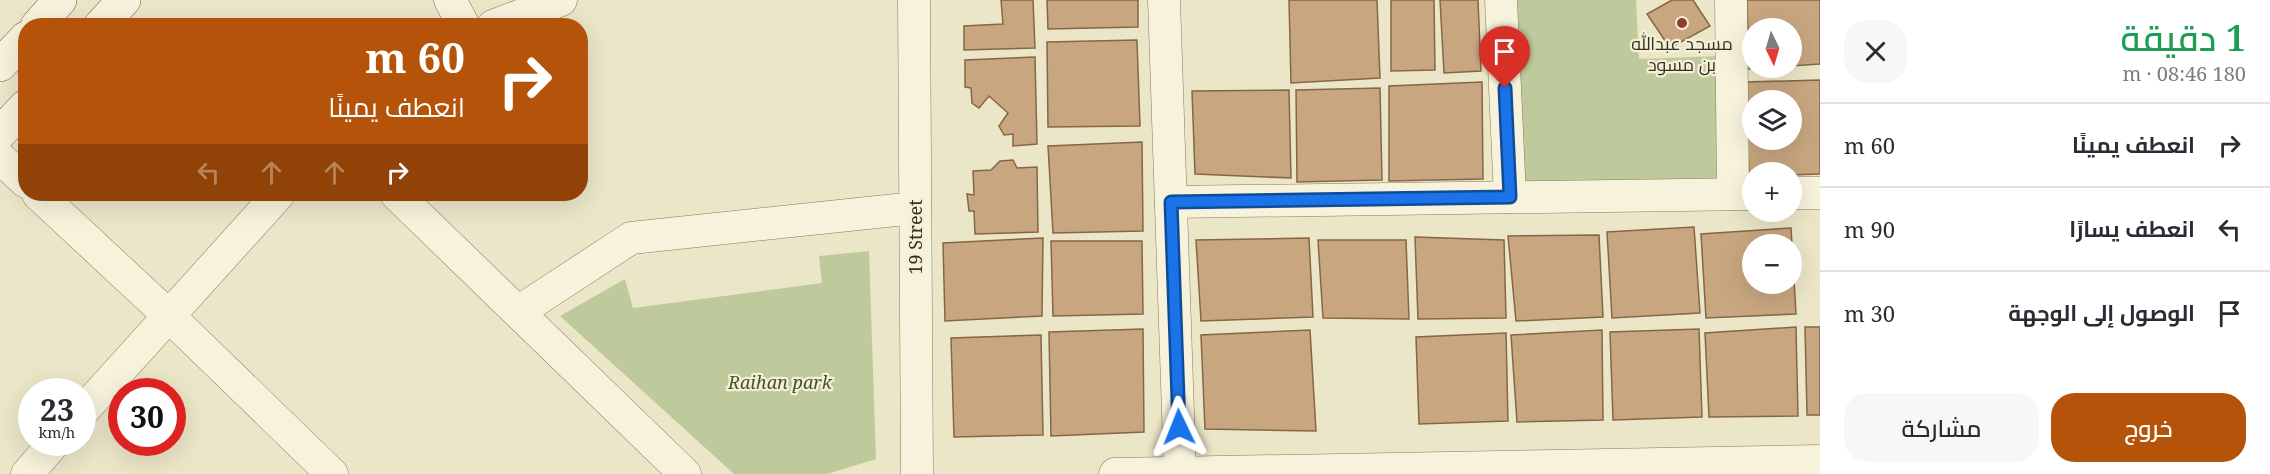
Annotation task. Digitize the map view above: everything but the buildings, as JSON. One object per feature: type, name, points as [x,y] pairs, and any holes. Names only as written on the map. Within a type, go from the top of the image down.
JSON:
[{"type":"street","points":[[44,18],[60,0]]},
{"type":"street","points":[[107,18],[124,0]]},
{"type":"street","points":[[450,0],[460,18]]},
{"type":"street","points":[[514,18],[561,0]]},
{"type":"street","name":"19 Street","points":[[914,0],[917,474]]},
{"type":"street","points":[[1164,0],[1180,472]]},
{"type":"street","points":[[1501,0],[1510,197]]},
{"type":"street","points":[[1171,202],[1742,194],[1731,0]]},
{"type":"street","points":[[0,65],[18,46]]},
{"type":"street","points":[[0,134],[18,115]]},
{"type":"street","points":[[0,158],[18,175]]},
{"type":"street","points":[[1802,193],[1820,193]]},
{"type":"street","points":[[46,201],[169,316],[332,474]]},
{"type":"street","points":[[96,397],[273,201]]},
{"type":"street","points":[[403,201],[685,474]]},
{"type":"street","points":[[518,312],[631,238],[915,208]]},
{"type":"street","points":[[27,474],[43,456]]},
{"type":"street","points":[[1114,474],[1700,469],[1820,461]]},
{"type":"green space","points":[[1511,0],[1636,0],[1639,59],[1722,56],[1722,183],[1519,191]]},
{"type":"green space","name":"Raihan park","points":[[869,251],[876,459],[827,474],[734,474],[560,316],[625,279],[633,308],[822,283],[819,256]]},
{"type":"place","name":"مسجد عبدالله بن مسود","points":[[1682,23]]},
{"type":"route","points":[[1179,427],[1171,202],[1510,197],[1505,88]]}]
